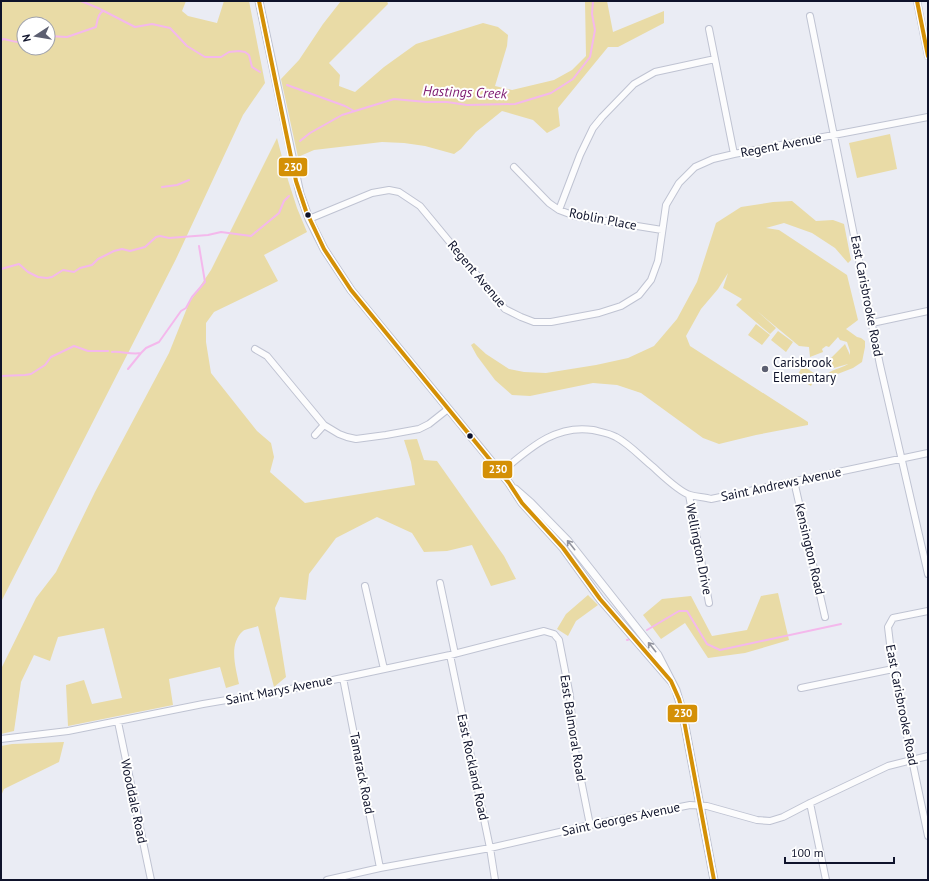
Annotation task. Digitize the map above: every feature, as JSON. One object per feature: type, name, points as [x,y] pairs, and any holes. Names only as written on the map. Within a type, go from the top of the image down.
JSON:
[{"type":"street","points":[[259,1],[296,181],[309,218],[324,249],[342,277],[509,484],[522,503],[563,548],[600,599],[670,681]]},
{"type":"street","points":[[917,1],[928,56]]},
{"type":"street","name":"East Carisbrooke Road","points":[[810,16],[872,323],[928,574]]},
{"type":"street","points":[[709,29],[734,154]]},
{"type":"street","points":[[559,210],[580,156],[593,128],[634,84],[655,72],[715,59]]},
{"type":"street","name":"Regent Avenue","points":[[309,218],[372,193],[390,190],[399,192],[420,206],[505,309],[534,322],[552,322],[599,313],[622,306],[639,295],[651,280],[658,261],[666,205],[679,183],[695,167],[713,159],[734,154],[928,117]]},
{"type":"street","name":"Roblin Place","points":[[514,167],[549,203],[559,210],[575,216],[662,230]]},
{"type":"street","points":[[872,323],[928,311]]},
{"type":"street","points":[[255,349],[267,356],[324,425],[339,434],[356,438],[386,435],[419,429],[429,424],[448,409]]},
{"type":"street","points":[[315,435],[324,425]]},
{"type":"street","name":"Saint Andrews Avenue","points":[[500,473],[546,438],[571,429],[604,432],[616,436],[669,481],[689,495],[711,498],[928,453]]},
{"type":"street","name":"Kensington Road","points":[[794,481],[826,617]]},
{"type":"street","points":[[509,484],[532,503],[568,541],[658,655],[679,699],[682,710],[714,880]]},
{"type":"street","name":"Wellington Drive","points":[[689,495],[709,603]]},
{"type":"street","name":"East Rockland Road","points":[[440,583],[495,880]]},
{"type":"street","points":[[365,586],[384,669]]},
{"type":"street","name":"East Carisbrooke Road","points":[[928,611],[893,618],[888,627],[893,669],[928,836]]},
{"type":"street","name":"Saint Marys Avenue","points":[[1,739],[68,731],[118,722],[203,704],[286,690],[453,655],[540,632],[554,634]]},
{"type":"street","name":"East Balmoral Road","points":[[554,634],[559,640],[570,696],[574,745],[590,824]]},
{"type":"street","points":[[801,688],[893,669]]},
{"type":"street","name":"Tamarack Road","points":[[343,678],[380,868]]},
{"type":"street","name":"Wooddale Road","points":[[118,722],[150,880]]},
{"type":"street","name":"Saint Georges Avenue","points":[[327,880],[380,868],[490,848],[590,824],[690,805],[708,806],[757,820],[770,821],[783,817],[888,766],[928,756]]},
{"type":"street","points":[[810,803],[826,880]]},
{"type":"street","points":[[490,855],[490,880]]},
{"type":"shaded area","points":[[1,1],[186,1],[182,11],[188,16],[217,23],[224,1],[249,1],[265,83],[243,115],[176,259],[1,602]]},
{"type":"shaded area","points":[[341,1],[387,1],[388,4],[329,63],[340,75],[339,86],[355,92],[384,67],[416,44],[483,23],[498,27],[508,35],[507,46],[495,86],[512,90],[554,80],[572,70],[586,56],[585,1],[607,1],[613,32],[664,11],[664,23],[618,47],[608,47],[558,108],[560,126],[547,133],[533,120],[502,111],[476,132],[461,149],[454,154],[425,146],[382,142],[314,150],[298,157],[281,79],[299,60],[323,24]]},
{"type":"shaded area","points":[[890,134],[897,169],[857,178],[849,143]]},
{"type":"shaded area","points":[[277,138],[288,180],[307,232],[264,255],[278,281],[214,312],[206,323],[206,342],[211,373],[257,431],[271,443],[274,457],[270,472],[305,503],[415,485],[411,462],[404,440],[417,439],[424,460],[437,461],[504,556],[516,579],[491,586],[472,545],[447,551],[424,552],[412,533],[377,517],[336,538],[309,574],[306,600],[280,597],[275,608],[286,677],[274,687],[258,626],[243,631],[238,636],[234,649],[234,656],[239,684],[226,688],[220,667],[169,679],[173,705],[68,726],[66,685],[84,680],[92,704],[122,698],[104,628],[58,637],[50,661],[34,655],[21,682],[14,731],[1,734],[1,669],[36,598],[56,572],[95,492],[169,353],[189,303],[211,270]]},
{"type":"shaded area","points":[[792,201],[816,221],[833,220],[844,224],[851,260],[848,263],[835,248],[812,233],[784,223],[766,228],[779,230],[847,275],[858,320],[846,329],[865,341],[862,362],[828,380],[825,376],[827,374],[848,364],[834,368],[830,359],[845,344],[850,355],[847,342],[840,340],[838,337],[829,347],[826,346],[822,349],[823,352],[810,357],[809,347],[799,346],[757,311],[776,328],[770,334],[736,305],[742,299],[723,288],[728,273],[718,289],[701,309],[686,336],[690,346],[808,422],[808,425],[719,444],[703,438],[641,393],[617,385],[593,383],[530,396],[512,395],[495,380],[477,356],[471,345],[474,343],[486,354],[509,369],[524,372],[546,373],[628,358],[654,346],[677,319],[697,282],[716,223],[741,207],[773,202]]},
{"type":"shaded area","points":[[756,324],[770,335],[762,345],[748,335]]},
{"type":"shaded area","points":[[778,331],[793,342],[786,352],[771,340]]},
{"type":"shaded area","points":[[803,366],[817,375],[811,386],[796,377]]},
{"type":"shaded area","points":[[778,593],[789,640],[745,653],[708,658],[685,623],[661,639],[643,615],[662,599],[691,596],[712,636],[747,630],[761,596]]},
{"type":"shaded area","points":[[588,595],[598,605],[576,621],[568,636],[557,629],[566,614]]},
{"type":"shaded area","points":[[64,742],[59,762],[4,789],[1,796],[1,746],[12,744]]},
{"type":"waterway","points":[[81,1],[135,27],[152,24],[170,28],[187,46],[205,57],[221,57],[229,52],[245,52],[249,55],[252,67],[260,72]]},
{"type":"waterway","name":"Hastings Creek","points":[[300,141],[310,133],[342,115],[394,99],[447,102],[467,105],[515,104],[551,93],[573,79],[590,57],[595,30],[592,14],[593,1]]},
{"type":"waterway","points":[[56,36],[67,37],[96,27],[97,20],[103,11]]},
{"type":"waterway","points":[[1,41],[3,39],[16,42]]},
{"type":"waterway","points":[[287,85],[345,106],[354,111]]},
{"type":"waterway","points":[[162,187],[177,185],[189,180]]},
{"type":"waterway","points":[[1,269],[19,264],[28,272],[38,277],[47,278],[52,277],[63,270],[74,272],[80,268],[92,265],[98,259],[114,251],[122,249],[130,251],[145,247],[156,237],[160,236],[169,238],[208,235],[221,232],[251,236],[279,213],[284,201],[289,196]]},
{"type":"waterway","points":[[128,369],[146,348],[159,342],[181,311],[186,308],[192,297],[205,282],[199,246]]},
{"type":"waterway","points":[[1,376],[31,374],[45,365],[51,357],[74,346],[88,351],[108,351]]},
{"type":"waterway","points":[[112,352],[134,354],[141,353]]},
{"type":"waterway","points":[[647,630],[679,611],[687,611],[707,644],[720,650],[841,624]]},
{"type":"transit line","name":"230","points":[[259,1],[296,181],[306,211],[324,249],[351,290],[509,483],[522,503],[563,548],[600,599],[671,681],[682,710],[714,880]]},
{"type":"transit line","name":"230","points":[[917,1],[928,56]]},
{"type":"place","name":"Carisbrook Elementary","points":[[765,369]]}]
